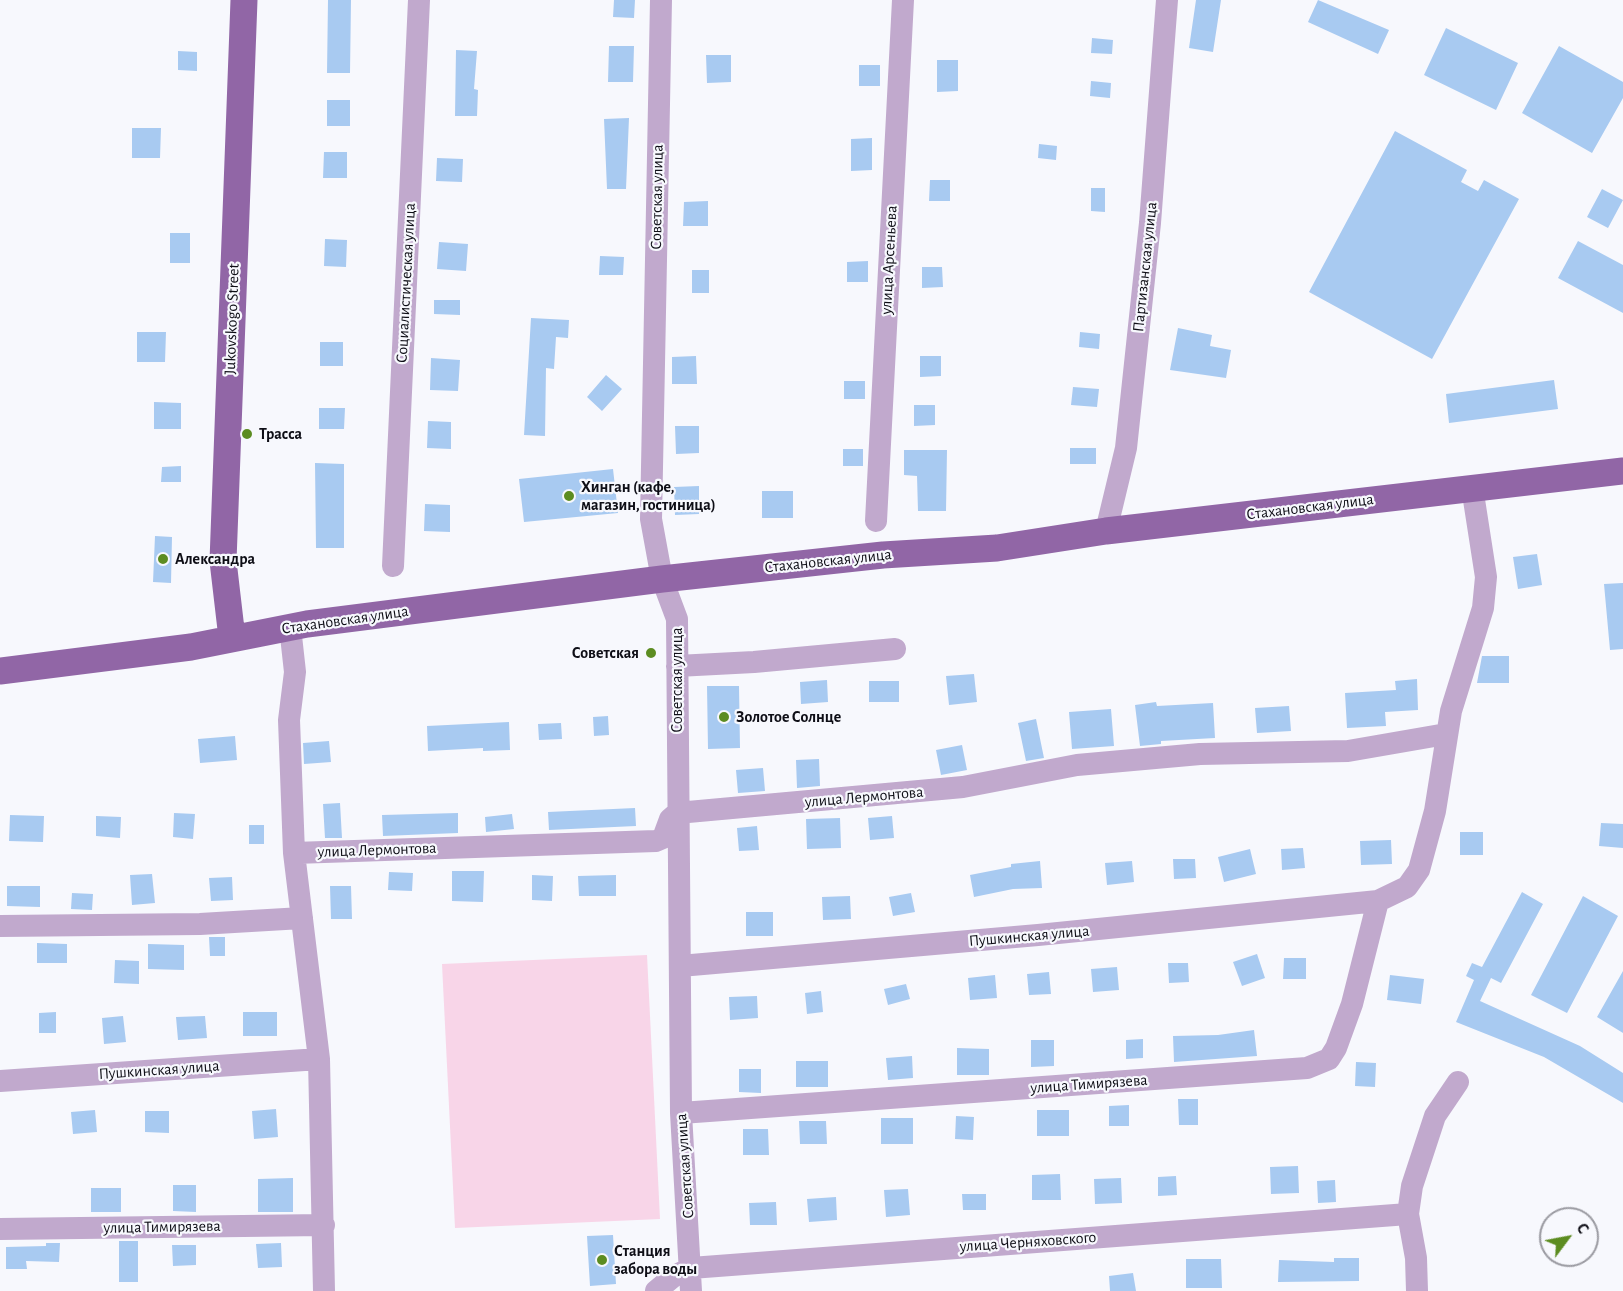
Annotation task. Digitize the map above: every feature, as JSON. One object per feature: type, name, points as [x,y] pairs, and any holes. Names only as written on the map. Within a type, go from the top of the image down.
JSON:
[{"type":"main road","name":"Jukovskogo Street","points":[[231,638],[223,561],[244,0]]},
{"type":"main road","name":"Стахановская улица","points":[[0,671],[34,669],[191,647],[290,627],[662,579],[884,555],[997,548],[1106,531],[1623,471]]},
{"type":"street","name":"Социалистическая улица","points":[[393,566],[418,0]]},
{"type":"street","name":"Советская улица","points":[[661,0],[651,519],[662,579],[676,619],[681,1113],[691,1291]]},
{"type":"street","name":"улица Арсеньева","points":[[876,521],[903,0]]},
{"type":"street","name":"Партизанская улица","points":[[1106,531],[1126,447],[1150,223],[1167,0]]},
{"type":"street","points":[[1378,901],[1407,886],[1419,870],[1435,811],[1446,734],[1483,608],[1486,577],[1472,487]]},
{"type":"street","name":"улица Лермонтова","points":[[290,627],[295,672],[290,720],[294,853],[319,1059],[324,1291]]},
{"type":"street","points":[[677,666],[754,662],[895,649]]},
{"type":"street","name":"улица Лермонтова","points":[[294,853],[656,841],[663,838],[670,819],[677,813],[963,787],[1077,765],[1200,754],[1348,751],[1446,734]]},
{"type":"street","name":"Пушкинская улица","points":[[680,966],[1050,934],[1378,901]]},
{"type":"street","name":"улица Тимирязева","points":[[681,1113],[1307,1068],[1329,1059],[1336,1048],[1352,1004],[1378,901]]},
{"type":"street","points":[[0,926],[200,924],[302,918]]},
{"type":"street","name":"Пушкинская улица","points":[[0,1081],[319,1059]]},
{"type":"street","points":[[1417,1291],[1416,1258],[1408,1214],[1412,1186],[1435,1116],[1458,1082]]},
{"type":"street","name":"улица Черняховского","points":[[656,1291],[668,1280],[691,1268],[1408,1214]]},
{"type":"street","name":"улица Тимирязева","points":[[0,1229],[324,1225]]},
{"type":"shaded area","points":[[647,955],[660,1219],[455,1228],[442,964]]},
{"type":"building","points":[[328,0],[351,0],[350,73],[327,73]]},
{"type":"building","points":[[614,0],[635,0],[634,18],[613,17]]},
{"type":"building","points":[[1196,0],[1221,0],[1213,52],[1189,48]]},
{"type":"building","points":[[1318,0],[1389,30],[1378,54],[1308,22]]},
{"type":"building","points":[[1446,28],[1518,63],[1496,110],[1424,75]]},
{"type":"building","points":[[1092,38],[1113,40],[1112,54],[1091,53]]},
{"type":"building","points":[[609,46],[634,46],[633,82],[608,82]]},
{"type":"building","points":[[1559,46],[1623,82],[1623,98],[1592,153],[1522,113]]},
{"type":"building","points":[[456,50],[477,51],[474,89],[478,90],[477,116],[455,116]]},
{"type":"building","points":[[178,51],[197,52],[197,71],[178,70]]},
{"type":"building","points":[[706,55],[731,55],[731,82],[707,83]]},
{"type":"building","points":[[937,60],[958,60],[958,91],[937,92]]},
{"type":"building","points":[[859,65],[880,65],[880,86],[859,86]]},
{"type":"building","points":[[1091,81],[1111,83],[1110,98],[1090,96]]},
{"type":"building","points":[[327,100],[350,100],[350,126],[327,126]]},
{"type":"building","points":[[629,118],[626,189],[607,189],[604,119]]},
{"type":"building","points":[[132,128],[161,128],[160,158],[132,158]]},
{"type":"building","points":[[1395,131],[1467,170],[1461,182],[1478,191],[1484,180],[1519,199],[1432,359],[1309,292]]},
{"type":"building","points":[[872,138],[872,170],[851,171],[851,139]]},
{"type":"building","points":[[1039,144],[1057,146],[1056,160],[1038,158]]},
{"type":"building","points":[[324,152],[347,152],[347,178],[323,178]]},
{"type":"building","points":[[437,158],[463,159],[462,182],[436,181]]},
{"type":"building","points":[[930,180],[950,180],[950,201],[929,201]]},
{"type":"building","points":[[1091,188],[1105,188],[1105,212],[1091,211]]},
{"type":"building","points":[[1602,189],[1623,200],[1608,228],[1587,217]]},
{"type":"building","points":[[708,201],[708,226],[683,226],[684,202]]},
{"type":"building","points":[[170,233],[190,233],[190,263],[170,263]]},
{"type":"building","points":[[325,239],[347,240],[346,267],[324,266]]},
{"type":"building","points":[[1578,241],[1623,265],[1623,313],[1558,278]]},
{"type":"building","points":[[439,242],[468,244],[466,271],[437,269]]},
{"type":"building","points":[[600,256],[624,257],[623,275],[599,275]]},
{"type":"building","points":[[868,261],[868,282],[847,282],[847,262]]},
{"type":"building","points":[[922,267],[942,267],[943,287],[922,288]]},
{"type":"building","points":[[692,270],[709,270],[709,293],[692,293]]},
{"type":"building","points":[[434,300],[460,300],[460,315],[434,314]]},
{"type":"building","points":[[531,318],[569,320],[568,338],[556,337],[554,369],[546,368],[545,436],[524,435]]},
{"type":"building","points":[[1178,328],[1212,335],[1210,346],[1231,350],[1226,378],[1170,370]]},
{"type":"building","points":[[137,332],[166,332],[165,362],[137,362]]},
{"type":"building","points":[[1080,332],[1100,334],[1099,349],[1079,347]]},
{"type":"building","points":[[320,342],[343,342],[343,366],[320,366]]},
{"type":"building","points":[[696,356],[697,384],[672,384],[672,357]]},
{"type":"building","points":[[920,356],[941,356],[941,376],[920,377]]},
{"type":"building","points":[[431,358],[460,360],[458,391],[430,390]]},
{"type":"building","points":[[606,375],[622,389],[602,411],[587,397]]},
{"type":"building","points":[[1554,380],[1558,409],[1449,423],[1446,394]]},
{"type":"building","points":[[844,381],[865,381],[865,399],[844,399]]},
{"type":"building","points":[[1073,387],[1099,389],[1097,407],[1071,405]]},
{"type":"building","points":[[154,402],[181,403],[181,429],[154,429]]},
{"type":"building","points":[[914,405],[935,405],[935,425],[914,426]]},
{"type":"building","points":[[319,408],[345,408],[344,429],[319,429]]},
{"type":"building","points":[[428,421],[451,422],[451,449],[427,448]]},
{"type":"building","points":[[675,426],[699,426],[699,453],[676,454]]},
{"type":"building","points":[[1070,448],[1096,448],[1096,464],[1070,464]]},
{"type":"building","points":[[843,449],[863,449],[863,466],[843,466]]},
{"type":"building","points":[[904,450],[947,450],[946,511],[918,511],[917,476],[904,475]]},
{"type":"building","points":[[315,463],[344,464],[344,548],[316,548]]},
{"type":"building","points":[[181,466],[181,482],[161,482],[162,467]]},
{"type":"building","name":"Хинган (кафе, магазин, гостиница)","points":[[613,469],[618,513],[524,522],[519,479]]},
{"type":"building","points":[[699,486],[699,514],[675,515],[674,487]]},
{"type":"building","points":[[762,491],[793,491],[793,518],[762,518]]},
{"type":"building","points":[[425,504],[450,505],[450,532],[424,531]]},
{"type":"building","name":"Александра","points":[[155,536],[172,537],[171,583],[153,582]]},
{"type":"building","points":[[1537,554],[1542,585],[1518,589],[1513,557]]},
{"type":"building","points":[[1623,583],[1623,649],[1610,650],[1604,584]]},
{"type":"building","points":[[1482,656],[1509,656],[1509,683],[1477,683]]},
{"type":"building","points":[[974,674],[977,702],[949,705],[946,676]]},
{"type":"building","points":[[1417,679],[1418,710],[1385,712],[1386,726],[1347,728],[1345,693],[1396,690],[1395,681]]},
{"type":"building","points":[[827,680],[828,702],[801,704],[800,682]]},
{"type":"building","points":[[869,681],[899,681],[899,702],[869,702]]},
{"type":"building","name":"Золотое Солнце","points":[[707,686],[739,686],[740,748],[708,749]]},
{"type":"building","points":[[1156,702],[1157,706],[1213,703],[1215,738],[1161,741],[1161,744],[1140,746],[1135,705]]},
{"type":"building","points":[[1289,706],[1291,731],[1257,733],[1255,708]]},
{"type":"building","points":[[1111,709],[1114,746],[1072,749],[1069,712]]},
{"type":"building","points":[[608,716],[609,735],[594,736],[593,717]]},
{"type":"building","points":[[1036,719],[1044,758],[1026,761],[1018,723]]},
{"type":"building","points":[[509,722],[510,750],[483,751],[483,748],[428,751],[427,726]]},
{"type":"building","points":[[561,723],[562,739],[539,740],[538,724]]},
{"type":"building","points":[[235,736],[237,760],[200,763],[198,739]]},
{"type":"building","points":[[329,741],[331,762],[304,764],[303,743]]},
{"type":"building","points":[[962,745],[967,770],[941,775],[936,750]]},
{"type":"building","points":[[819,759],[820,786],[797,788],[796,760]]},
{"type":"building","points":[[763,768],[765,791],[738,793],[736,770]]},
{"type":"building","points":[[340,803],[342,838],[325,838],[323,804]]},
{"type":"building","points":[[635,808],[636,826],[549,830],[548,812]]},
{"type":"building","points":[[174,813],[195,814],[193,839],[173,837]]},
{"type":"building","points":[[458,813],[458,833],[383,836],[382,815]]},
{"type":"building","points":[[512,814],[514,829],[486,832],[485,817]]},
{"type":"building","points":[[10,815],[44,816],[43,842],[9,841]]},
{"type":"building","points":[[96,816],[121,817],[120,838],[96,836]]},
{"type":"building","points":[[892,816],[894,838],[870,840],[868,818]]},
{"type":"building","points":[[840,818],[841,848],[807,849],[806,819]]},
{"type":"building","points":[[1601,823],[1623,824],[1623,848],[1599,846]]},
{"type":"building","points":[[249,825],[264,825],[264,844],[249,844]]},
{"type":"building","points":[[757,826],[759,850],[739,851],[737,828]]},
{"type":"building","points":[[1460,832],[1483,832],[1483,855],[1460,855]]},
{"type":"building","points":[[1391,840],[1392,864],[1361,865],[1360,841]]},
{"type":"building","points":[[1303,848],[1305,868],[1282,870],[1281,849]]},
{"type":"building","points":[[1250,849],[1256,874],[1224,882],[1218,857]]},
{"type":"building","points":[[1173,859],[1195,859],[1196,878],[1174,879]]},
{"type":"building","points":[[1040,861],[1042,888],[1013,889],[974,897],[970,875],[1011,867],[1011,864]]},
{"type":"building","points":[[1132,861],[1134,882],[1107,885],[1105,863]]},
{"type":"building","points":[[452,871],[484,871],[483,902],[452,901]]},
{"type":"building","points":[[389,872],[413,873],[412,891],[388,890]]},
{"type":"building","points":[[152,874],[155,903],[132,905],[130,875]]},
{"type":"building","points":[[532,875],[553,876],[552,901],[532,900]]},
{"type":"building","points":[[616,875],[616,896],[579,896],[578,876]]},
{"type":"building","points":[[232,877],[233,900],[211,901],[209,878]]},
{"type":"building","points":[[7,886],[40,886],[40,907],[7,906]]},
{"type":"building","points":[[330,886],[351,886],[352,919],[331,919]]},
{"type":"building","points":[[1522,892],[1543,904],[1501,983],[1491,978],[1480,1001],[1580,1046],[1623,1073],[1623,1103],[1544,1057],[1456,1022],[1474,980],[1466,976],[1472,963],[1482,967]]},
{"type":"building","points":[[72,893],[93,894],[92,910],[71,909]]},
{"type":"building","points":[[911,893],[915,912],[893,916],[889,897]]},
{"type":"building","points":[[850,896],[851,919],[823,920],[822,897]]},
{"type":"building","points":[[1583,896],[1618,916],[1567,1013],[1531,995]]},
{"type":"building","points":[[746,912],[773,912],[773,936],[746,936]]},
{"type":"building","points":[[209,937],[225,937],[225,956],[210,956]]},
{"type":"building","points":[[37,943],[67,944],[67,963],[37,963]]},
{"type":"building","points":[[148,944],[184,945],[184,970],[148,969]]},
{"type":"building","points":[[1257,954],[1265,978],[1242,986],[1233,962]]},
{"type":"building","points":[[1284,958],[1306,958],[1306,979],[1283,979]]},
{"type":"building","points":[[115,960],[139,961],[139,984],[114,983]]},
{"type":"building","points":[[1168,963],[1188,963],[1189,982],[1169,983]]},
{"type":"building","points":[[1117,967],[1119,990],[1093,992],[1091,969]]},
{"type":"building","points":[[1623,971],[1623,1033],[1597,1017]]},
{"type":"building","points":[[1049,972],[1051,994],[1029,995],[1027,974]]},
{"type":"building","points":[[995,975],[997,998],[970,1000],[968,978]]},
{"type":"building","points":[[1390,975],[1424,979],[1421,1004],[1387,1000]]},
{"type":"building","points":[[906,984],[910,999],[888,1005],[884,989]]},
{"type":"building","points":[[821,991],[823,1012],[807,1014],[805,993]]},
{"type":"building","points":[[757,996],[758,1018],[730,1020],[729,997]]},
{"type":"building","points":[[56,1012],[56,1033],[39,1033],[39,1013]]},
{"type":"building","points":[[243,1012],[277,1012],[277,1036],[243,1036]]},
{"type":"building","points":[[123,1016],[126,1042],[104,1044],[102,1018]]},
{"type":"building","points":[[205,1016],[207,1038],[178,1040],[176,1017]]},
{"type":"building","points":[[1254,1030],[1257,1056],[1174,1062],[1173,1036],[1218,1035]]},
{"type":"building","points":[[1143,1039],[1143,1058],[1126,1059],[1126,1040]]},
{"type":"building","points":[[1031,1040],[1054,1040],[1054,1066],[1031,1067]]},
{"type":"building","points":[[957,1048],[989,1049],[989,1075],[957,1075]]},
{"type":"building","points":[[912,1056],[913,1078],[888,1080],[886,1058]]},
{"type":"building","points":[[796,1061],[828,1061],[828,1087],[796,1087]]},
{"type":"building","points":[[1356,1062],[1376,1063],[1375,1087],[1355,1086]]},
{"type":"building","points":[[739,1069],[761,1069],[761,1093],[739,1092]]},
{"type":"building","points":[[1178,1099],[1198,1099],[1198,1125],[1179,1125]]},
{"type":"building","points":[[1129,1105],[1129,1126],[1109,1126],[1109,1106]]},
{"type":"building","points":[[276,1109],[278,1137],[254,1139],[252,1111]]},
{"type":"building","points":[[95,1110],[97,1132],[73,1134],[71,1112]]},
{"type":"building","points":[[1037,1110],[1069,1110],[1069,1136],[1037,1136]]},
{"type":"building","points":[[145,1111],[169,1111],[169,1133],[145,1132]]},
{"type":"building","points":[[956,1116],[974,1117],[973,1140],[955,1139]]},
{"type":"building","points":[[881,1118],[913,1118],[913,1144],[881,1144]]},
{"type":"building","points":[[799,1121],[826,1121],[827,1144],[800,1144]]},
{"type":"building","points":[[743,1129],[768,1129],[769,1155],[743,1155]]},
{"type":"building","points":[[1298,1166],[1299,1193],[1271,1194],[1270,1167]]},
{"type":"building","points":[[1060,1174],[1061,1200],[1032,1200],[1032,1175]]},
{"type":"building","points":[[1176,1176],[1177,1195],[1158,1196],[1158,1177]]},
{"type":"building","points":[[293,1178],[293,1212],[258,1212],[258,1179]]},
{"type":"building","points":[[1121,1178],[1122,1203],[1095,1204],[1094,1179]]},
{"type":"building","points":[[1335,1180],[1336,1202],[1318,1203],[1317,1181]]},
{"type":"building","points":[[173,1185],[196,1185],[196,1212],[173,1211]]},
{"type":"building","points":[[91,1188],[121,1188],[121,1212],[91,1212]]},
{"type":"building","points":[[908,1189],[910,1215],[886,1217],[884,1190]]},
{"type":"building","points":[[962,1194],[986,1194],[986,1210],[963,1210]]},
{"type":"building","points":[[836,1197],[837,1220],[809,1222],[807,1199]]},
{"type":"building","points":[[776,1202],[777,1225],[750,1225],[749,1203]]},
{"type":"building","name":"Станция забора воды","points":[[613,1235],[616,1284],[590,1286],[587,1236]]},
{"type":"building","points":[[119,1241],[138,1241],[138,1282],[119,1282]]},
{"type":"building","points":[[46,1243],[60,1243],[59,1262],[26,1261],[27,1269],[6,1269],[6,1247],[46,1246]]},
{"type":"building","points":[[281,1243],[282,1267],[258,1268],[256,1244]]},
{"type":"building","points":[[172,1245],[196,1245],[196,1265],[173,1266]]},
{"type":"building","points":[[1334,1258],[1359,1258],[1359,1281],[1278,1282],[1279,1260],[1334,1262]]},
{"type":"building","points":[[1186,1259],[1221,1259],[1222,1288],[1186,1288]]},
{"type":"building","points":[[1133,1273],[1136,1291],[1110,1291],[1109,1276]]},
{"type":"place","name":"Трасса","points":[[247,434]]},
{"type":"place","name":"Хинган (кафе, магазин, гостиница)","points":[[569,496]]},
{"type":"place","name":"Александра","points":[[163,559]]},
{"type":"place","name":"Советская","points":[[651,653]]},
{"type":"place","name":"Золотое Солнце","points":[[724,717]]},
{"type":"place","name":"Станция забора воды","points":[[602,1260]]}]
